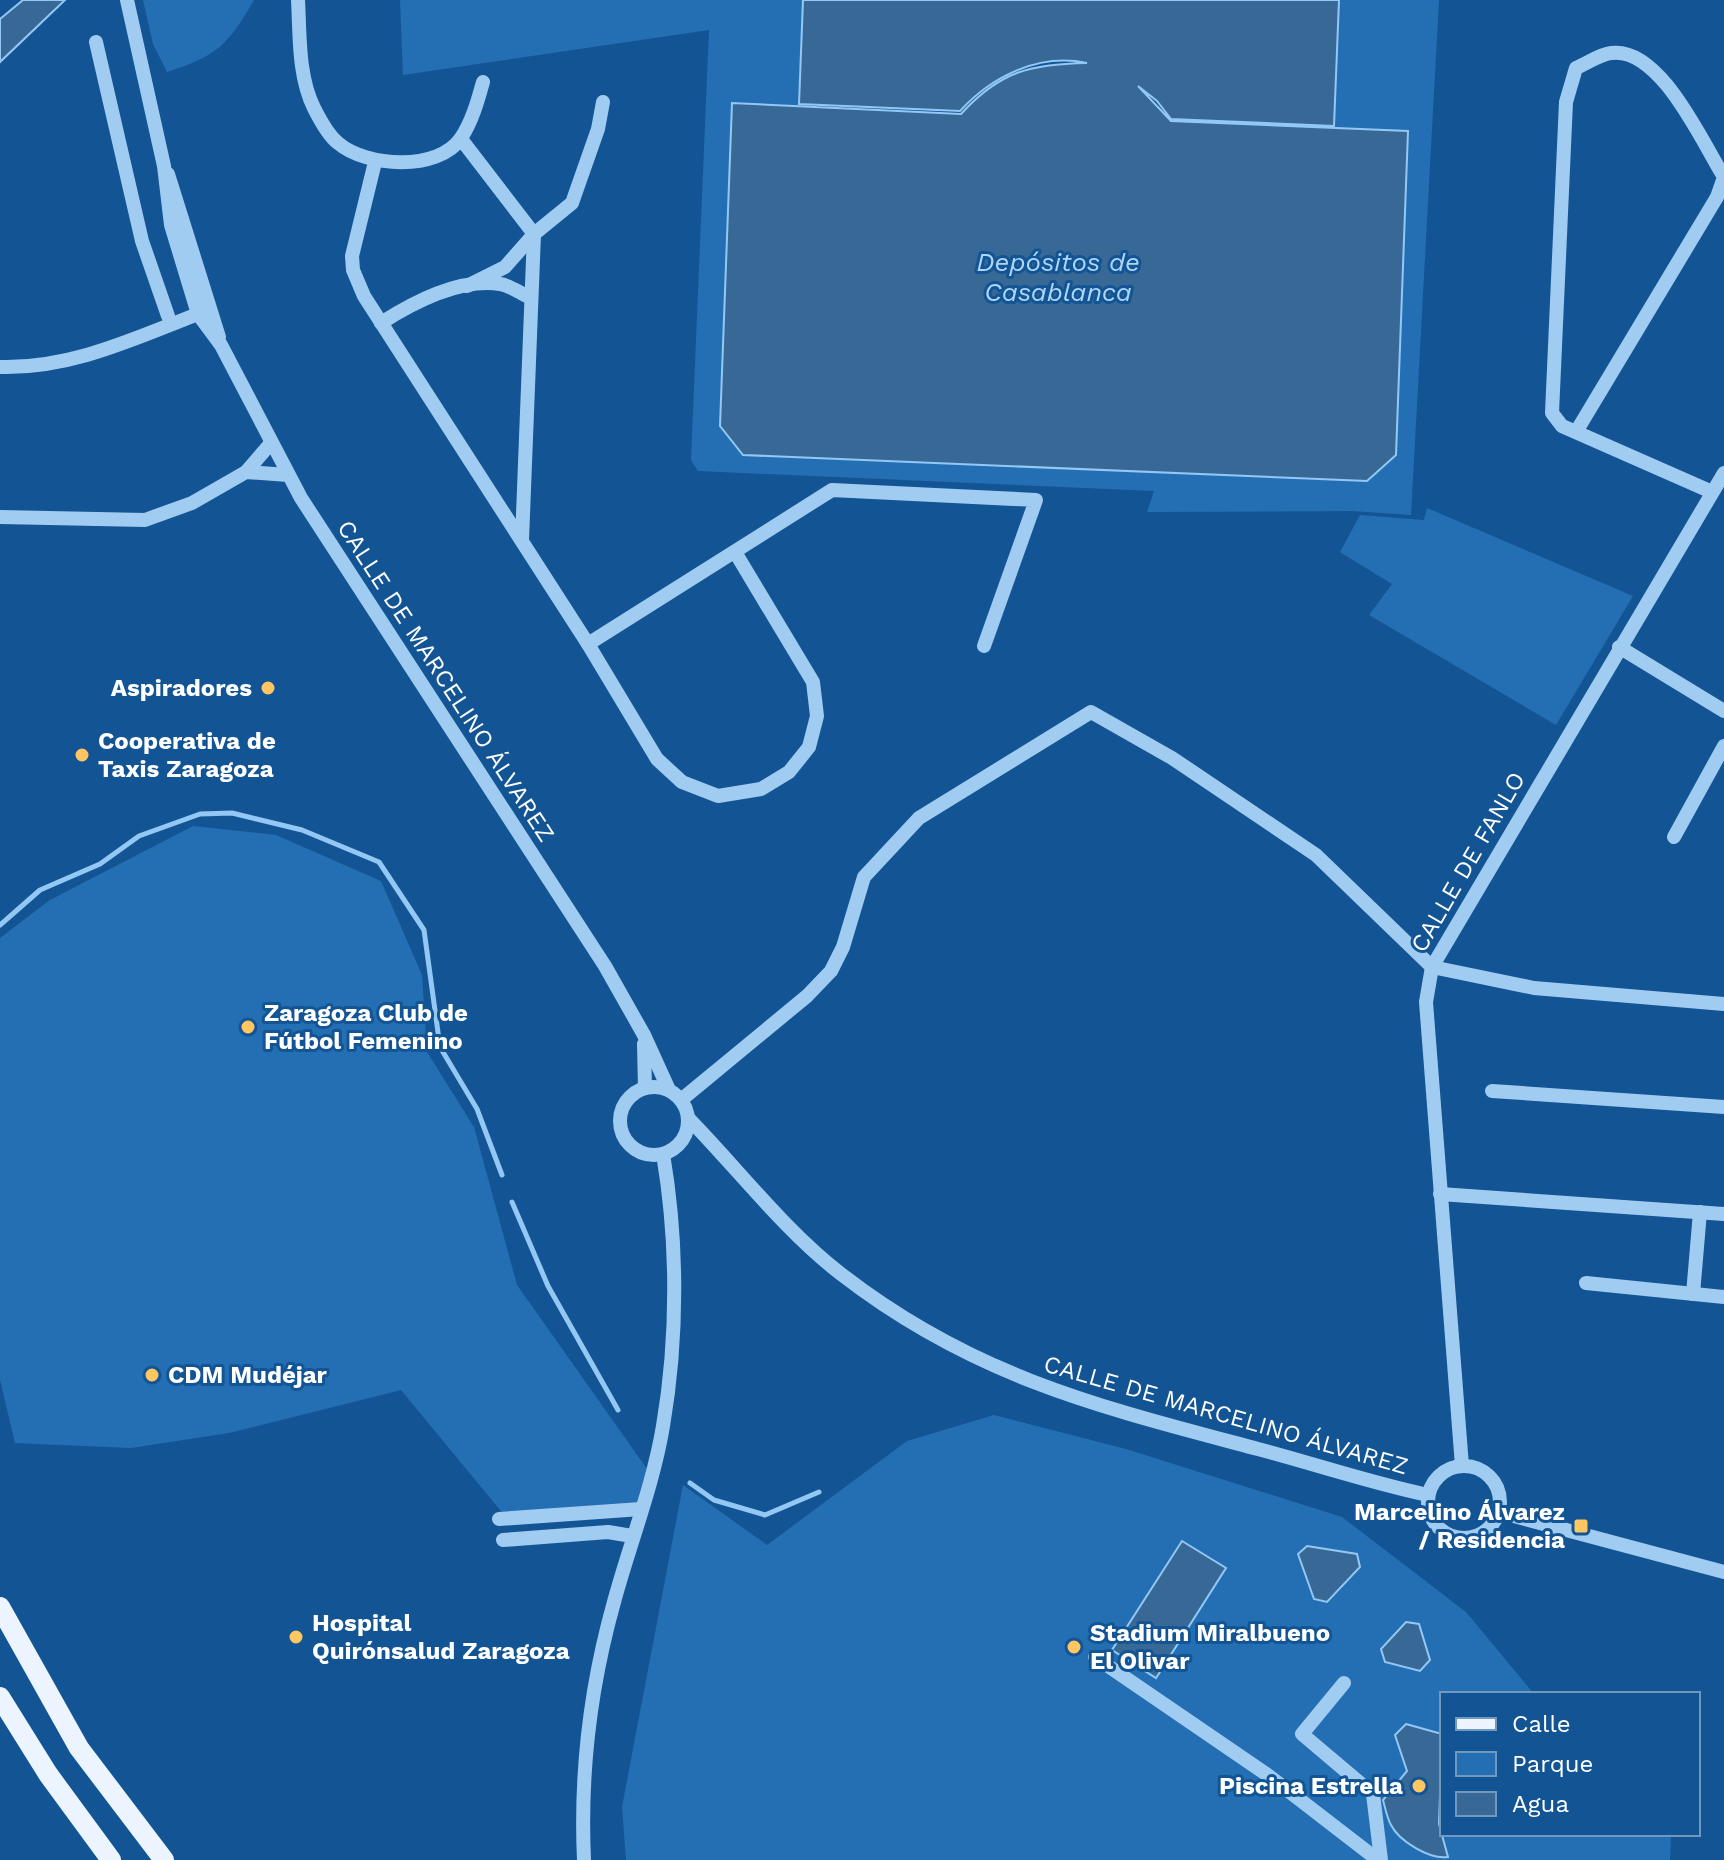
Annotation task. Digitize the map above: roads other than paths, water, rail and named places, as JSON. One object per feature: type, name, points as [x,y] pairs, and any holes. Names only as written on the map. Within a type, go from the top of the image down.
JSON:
[{"type":"main road","points":[[0,1607],[79,1748],[164,1860]]},
{"type":"main road","points":[[0,1697],[48,1774],[111,1860]]},
{"type":"street","name":"CALLE DE MARCELINO ÁLVAREZ","points":[[127,0],[164,166],[221,345],[288,475],[605,966],[644,1035],[669,1090],[681,1100],[688,1118],[787,1224],[839,1272],[913,1325],[999,1370],[1092,1405],[1428,1495]]},
{"type":"street","points":[[298,0],[302,66],[313,106],[337,143],[375,162],[419,162],[461,139],[483,82]]},
{"type":"street","points":[[96,42],[142,241],[168,316]]},
{"type":"street","points":[[1576,432],[1717,197],[1724,177],[1668,85],[1648,62],[1612,52],[1576,68],[1566,102],[1552,413],[1556,423],[1576,432],[1712,492]]},
{"type":"street","points":[[381,323],[417,302],[467,286],[505,267],[534,234],[572,203],[598,129],[603,102]]},
{"type":"street","points":[[461,139],[534,234],[529,297],[522,541]]},
{"type":"street","points":[[375,162],[352,256],[353,270],[364,296],[588,644],[657,759],[682,782],[718,796],[761,789],[789,772],[809,747],[817,716],[813,682],[735,552]]},
{"type":"street","name":"CALLE DE MARCELINO ÁLVAREZ","points":[[164,166],[169,216],[198,314],[221,345]]},
{"type":"street","points":[[467,286],[502,284],[529,297]]},
{"type":"street","points":[[0,367],[36,368],[70,362],[198,314]]},
{"type":"street","points":[[0,517],[145,520],[192,503],[246,472],[271,443]]},
{"type":"street","points":[[246,472],[288,475]]},
{"type":"street","name":"CALLE DE FANLO","points":[[1462,1466],[1426,1002],[1432,967],[1724,473]]},
{"type":"street","points":[[588,644],[832,490],[1036,500],[984,646]]},
{"type":"street","points":[[1619,647],[1724,711]]},
{"type":"street","points":[[681,1100],[807,996],[831,971],[843,947],[864,877],[919,818],[1091,712],[1172,758],[1316,855],[1432,967],[1534,988],[1724,1004]]},
{"type":"street","points":[[1674,837],[1724,746]]},
{"type":"street","name":"CALLE DE MARCELINO ÁLVAREZ","points":[[644,1035],[645,1088]]},
{"type":"street","points":[[669,1090],[645,1088],[623,1104],[621,1132],[632,1148],[641,1153],[663,1154],[683,1140],[711,1142]]},
{"type":"street","points":[[1492,1091],[1724,1107]]},
{"type":"street","points":[[683,1140],[688,1118]]},
{"type":"street","points":[[584,1860],[583,1810],[597,1676],[663,1428],[674,1269],[663,1154]]},
{"type":"street","points":[[1440,1194],[1724,1214]]},
{"type":"street","points":[[1693,1294],[1700,1212]]},
{"type":"street","points":[[1586,1283],[1724,1297]]},
{"type":"street","points":[[1462,1466],[1483,1472],[1491,1479],[1500,1498],[1499,1512],[1488,1529],[1478,1535],[1456,1538],[1437,1526],[1430,1517],[1428,1495],[1440,1475],[1462,1466]]},
{"type":"street","points":[[499,1519],[641,1509]]},
{"type":"street","points":[[1499,1512],[1724,1572]]},
{"type":"street","points":[[503,1540],[608,1532],[632,1536]]},
{"type":"street","points":[[1095,1657],[1269,1776],[1379,1860]]},
{"type":"street","points":[[1344,1683],[1302,1734],[1373,1794],[1379,1860]]},
{"type":"water","points":[[23,0],[65,0],[0,62],[0,19]]},
{"type":"water","name":"Depósitos de Casablanca","points":[[803,0],[1339,0],[1334,126],[1171,119],[1157,101],[1138,86],[1171,121],[1408,131],[1396,455],[1367,481],[743,455],[720,426],[732,103],[961,114],[1003,79],[1033,68],[1087,63],[1051,61],[1018,70],[987,87],[960,111],[799,104]]},
{"type":"water","points":[[1182,1541],[1226,1568],[1156,1678],[1112,1650]]},
{"type":"water","points":[[1307,1546],[1357,1554],[1360,1567],[1327,1602],[1314,1599],[1298,1554]]},
{"type":"water","points":[[1406,1622],[1419,1624],[1430,1660],[1420,1671],[1385,1662],[1381,1649]]},
{"type":"water","name":"Piscina Estrella","points":[[1406,1724],[1440,1733],[1439,1824],[1448,1857],[1433,1856],[1408,1843],[1395,1831],[1387,1816],[1383,1800],[1407,1771],[1395,1735]]},
{"type":"waterway","points":[[0,925],[40,890],[100,864],[139,836],[200,814],[232,813],[302,830],[379,862],[424,930],[440,1047],[477,1109],[502,1175]]},
{"type":"waterway","points":[[512,1202],[548,1286],[618,1410]]},
{"type":"waterway","points":[[690,1483],[714,1500],[765,1515],[819,1492]]},
{"type":"place","name":"Aspiradores","points":[[268,688]]},
{"type":"place","name":"Cooperativa de Taxis Zaragoza","points":[[82,755]]},
{"type":"place","name":"Zaragoza Club de Fútbol Femenino","points":[[248,1027]]},
{"type":"place","name":"CDM Mudéjar","points":[[152,1375]]},
{"type":"place","name":"Marcelino Álvarez / Residencia","points":[[1581,1526]]},
{"type":"place","name":"Hospital Quirónsalud Zaragoza","points":[[296,1637]]},
{"type":"place","name":"Stadium Miralbueno El Olivar","points":[[1074,1647]]},
{"type":"place","name":"Piscina Estrella","points":[[1419,1786]]}]
